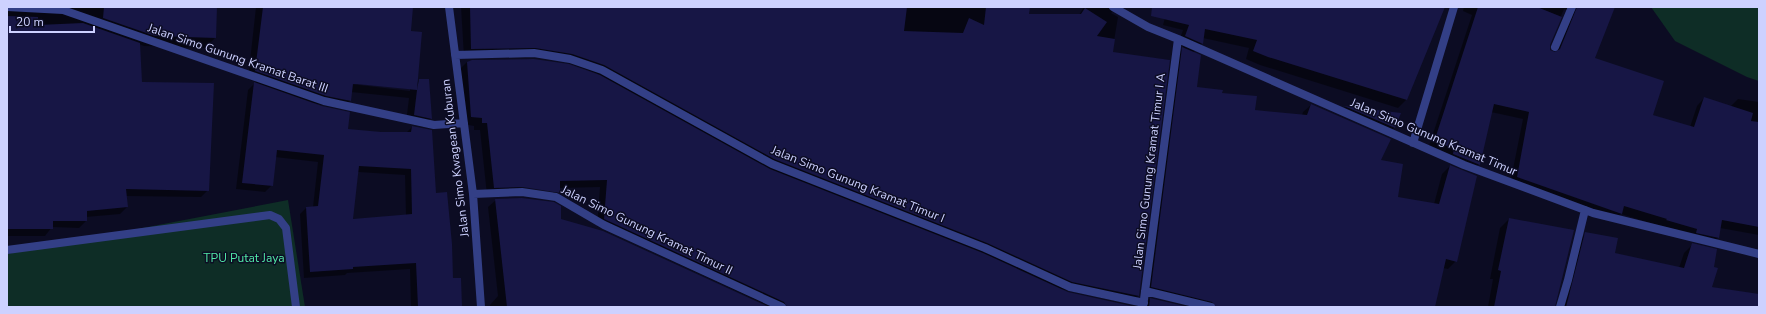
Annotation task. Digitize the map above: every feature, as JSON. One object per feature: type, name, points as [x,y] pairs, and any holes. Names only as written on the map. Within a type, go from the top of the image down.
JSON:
[{"type":"street","name":"Jalan Simo Gunung Kramat Barat III","points":[[7,7],[63,10],[324,101],[434,125],[464,123]]},
{"type":"street","name":"Jalan Simo Kwagean Kuburan","points":[[448,7],[474,194],[481,307]]},
{"type":"street","name":"Jalan Simo Gunung Kramat Timur","points":[[1113,7],[1148,27],[1464,165],[1593,213],[1759,254]]},
{"type":"street","points":[[1413,143],[1454,7]]},
{"type":"street","points":[[1555,48],[1572,7]]},
{"type":"street","name":"Jalan Simo Gunung Kramat Timur I A","points":[[1144,305],[1178,39]]},
{"type":"street","name":"Jalan Simo Gunung Kramat Timur I","points":[[455,55],[534,53],[570,60],[602,70],[772,164],[985,248],[1070,287],[1144,305]]},
{"type":"street","name":"Jalan Simo Gunung Kramat Timur II","points":[[474,194],[522,192],[556,197],[604,225],[782,307]]},
{"type":"street","points":[[1560,307],[1568,280],[1584,210]]},
{"type":"street","points":[[7,250],[270,215],[279,219],[286,228],[296,307]]},
{"type":"street","points":[[1145,291],[1211,307]]},
{"type":"green space","points":[[1651,7],[1759,7],[1759,81],[1747,77],[1675,41]]},
{"type":"green space","name":"TPU Putat Jaya","points":[[288,200],[305,307],[7,307],[7,254]]},
{"type":"building","points":[[104,7],[217,7],[216,38],[155,36],[103,18]]},
{"type":"building","points":[[263,7],[413,7],[411,31],[422,32],[417,90],[353,84],[351,101],[326,96],[255,71]]},
{"type":"building","points":[[470,7],[907,7],[904,31],[963,33],[969,18],[984,25],[986,7],[1030,7],[1029,14],[1081,14],[1085,8],[1107,22],[1097,36],[1115,39],[1113,52],[1170,60],[1139,296],[1072,282],[987,243],[774,159],[604,65],[572,54],[535,48],[471,49]]},
{"type":"building","points":[[1152,7],[1445,7],[1407,100],[1253,51],[1257,40],[1205,29],[1203,44],[1185,36],[1189,25],[1151,16]]},
{"type":"building","points":[[1478,7],[1537,7],[1562,17],[1550,45],[1550,50],[1555,52],[1560,49],[1577,7],[1615,7],[1595,58],[1664,81],[1653,115],[1694,127],[1704,97],[1753,113],[1751,121],[1759,122],[1759,227],[1722,220],[1719,238],[1696,233],[1697,229],[1624,206],[1622,214],[1517,177],[1529,112],[1494,104],[1480,165],[1453,154],[1454,148],[1434,142]]},
{"type":"building","points":[[7,16],[38,17],[38,25],[83,23],[140,43],[142,82],[214,83],[209,191],[126,189],[128,207],[87,211],[87,221],[53,221],[53,229],[7,229]]},
{"type":"building","points":[[1182,47],[1201,55],[1197,87],[1223,90],[1222,93],[1257,96],[1255,110],[1307,115],[1311,104],[1391,139],[1381,160],[1403,164],[1398,197],[1439,204],[1450,165],[1477,176],[1457,262],[1446,259],[1435,307],[1216,307],[1212,302],[1151,287]]},
{"type":"building","points":[[534,59],[569,64],[600,75],[770,169],[983,253],[1068,292],[1136,307],[787,307],[784,302],[604,219],[607,180],[560,181],[560,193],[523,187],[494,188],[487,123],[482,123],[482,118],[471,117],[467,62],[472,60]]},
{"type":"building","points":[[419,79],[429,79],[432,119],[414,115]]},
{"type":"building","points":[[254,82],[322,106],[350,112],[348,129],[381,132],[411,132],[412,126],[432,130],[436,193],[447,192],[452,244],[453,278],[461,278],[462,307],[418,307],[416,263],[353,267],[353,269],[310,272],[306,207],[318,206],[324,155],[277,150],[273,186],[242,183]],"holes":[[[359,166],[411,169],[412,214],[353,219]]]},
{"type":"building","points":[[1344,106],[1401,113],[1395,128]]},
{"type":"building","points":[[522,198],[554,202],[561,206],[561,219],[603,231],[769,307],[507,307],[495,199]]},
{"type":"building","points":[[1509,218],[1574,230],[1555,307],[1494,307],[1501,271],[1498,270]]},
{"type":"building","points":[[1585,232],[1618,238],[1615,253],[1684,268],[1692,243],[1717,249],[1714,267],[1718,268],[1712,287],[1759,294],[1759,307],[1566,307]]},
{"type":"building","points":[[1150,298],[1188,307],[1149,307]]}]
